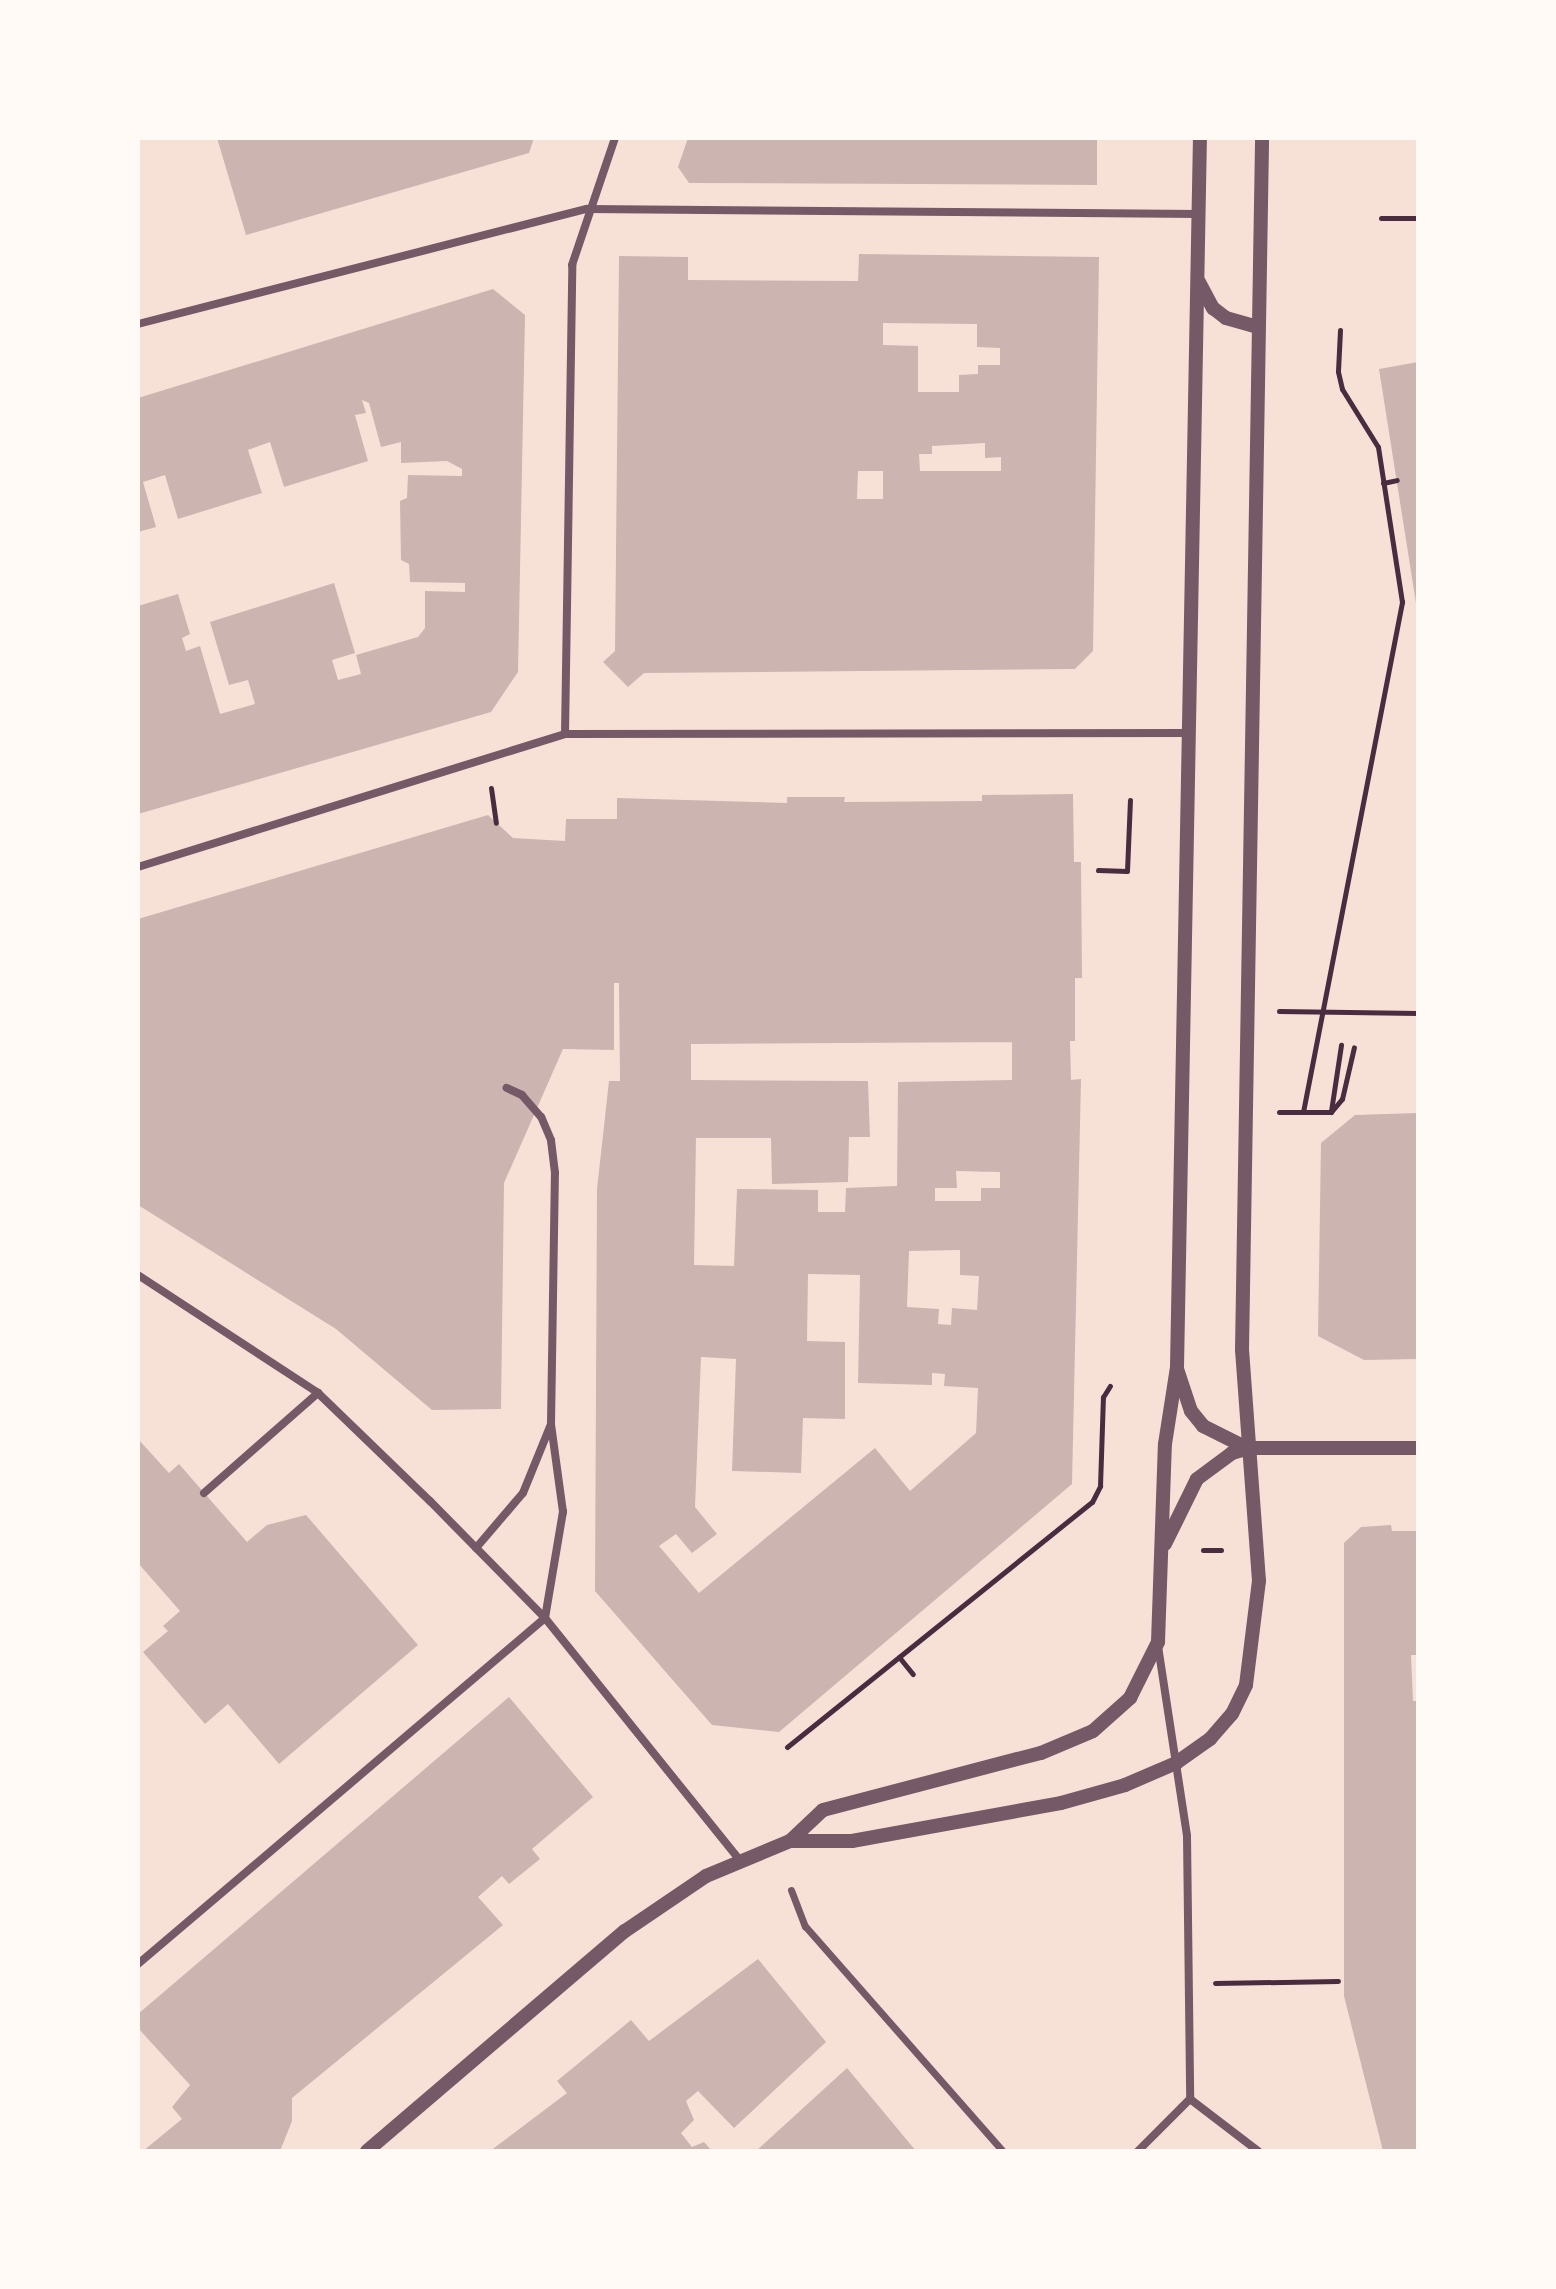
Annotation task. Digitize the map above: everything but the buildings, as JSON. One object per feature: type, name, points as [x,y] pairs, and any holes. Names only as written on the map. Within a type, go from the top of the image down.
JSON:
[{"type":"street","points":[[565,734],[572,265],[587,209],[615,138]]},
{"type":"street","points":[[1138,2151],[1190,2099],[1187,1836],[1158,1642],[1165,1444],[1177,1367],[1200,138]]},
{"type":"street","points":[[367,2151],[625,1931],[665,1901],[739,1859],[790,1841],[833,1844],[1061,1803],[1125,1785],[1176,1763],[1217,1730],[1246,1685],[1259,1581],[1242,1350],[1243,1112],[1262,138]]},
{"type":"street","points":[[138,324],[587,209],[1199,214]]},
{"type":"street","points":[[1198,278],[1213,308],[1226,318],[1258,327]]},
{"type":"street","points":[[138,867],[487,761],[565,734],[1190,733]]},
{"type":"street","points":[[138,1964],[545,1618],[563,1512],[551,1424],[554,1153],[534,1107],[507,1088]]},
{"type":"street","points":[[138,1275],[318,1393],[545,1618],[739,1859]]},
{"type":"street","points":[[1177,1367],[1191,1411],[1203,1426],[1229,1443],[1250,1448],[1418,1448]]},
{"type":"street","points":[[204,1493],[318,1393]]},
{"type":"street","points":[[476,1548],[523,1493],[551,1424]]},
{"type":"street","points":[[1163,1548],[1197,1479],[1219,1460],[1250,1448]]},
{"type":"street","points":[[790,1841],[823,1810],[1041,1753],[1093,1731],[1130,1698],[1158,1642]]},
{"type":"street","points":[[791,1890],[805,1926],[1003,2151]]},
{"type":"street","points":[[1190,2099],[1258,2151]]},
{"type":"path","points":[[1381,218],[1418,218]]},
{"type":"path","points":[[1303,1112],[1400,636],[1402,602],[1378,447],[1342,389],[1340,330]]},
{"type":"path","points":[[1383,483],[1397,480]]},
{"type":"path","points":[[487,761],[496,823]]},
{"type":"path","points":[[1098,870],[1127,871],[1130,800]]},
{"type":"path","points":[[1246,1010],[1418,1013]]},
{"type":"path","points":[[1331,1112],[1330,1097],[1341,1045]]},
{"type":"path","points":[[1243,1112],[1331,1112],[1342,1099],[1354,1047]]},
{"type":"path","points":[[787,1747],[1092,1502],[1100,1486],[1103,1397],[1110,1386]]},
{"type":"path","points":[[1203,1550],[1221,1550]]},
{"type":"path","points":[[899,1657],[913,1674]]},
{"type":"path","points":[[1189,1984],[1338,1981]]}]
